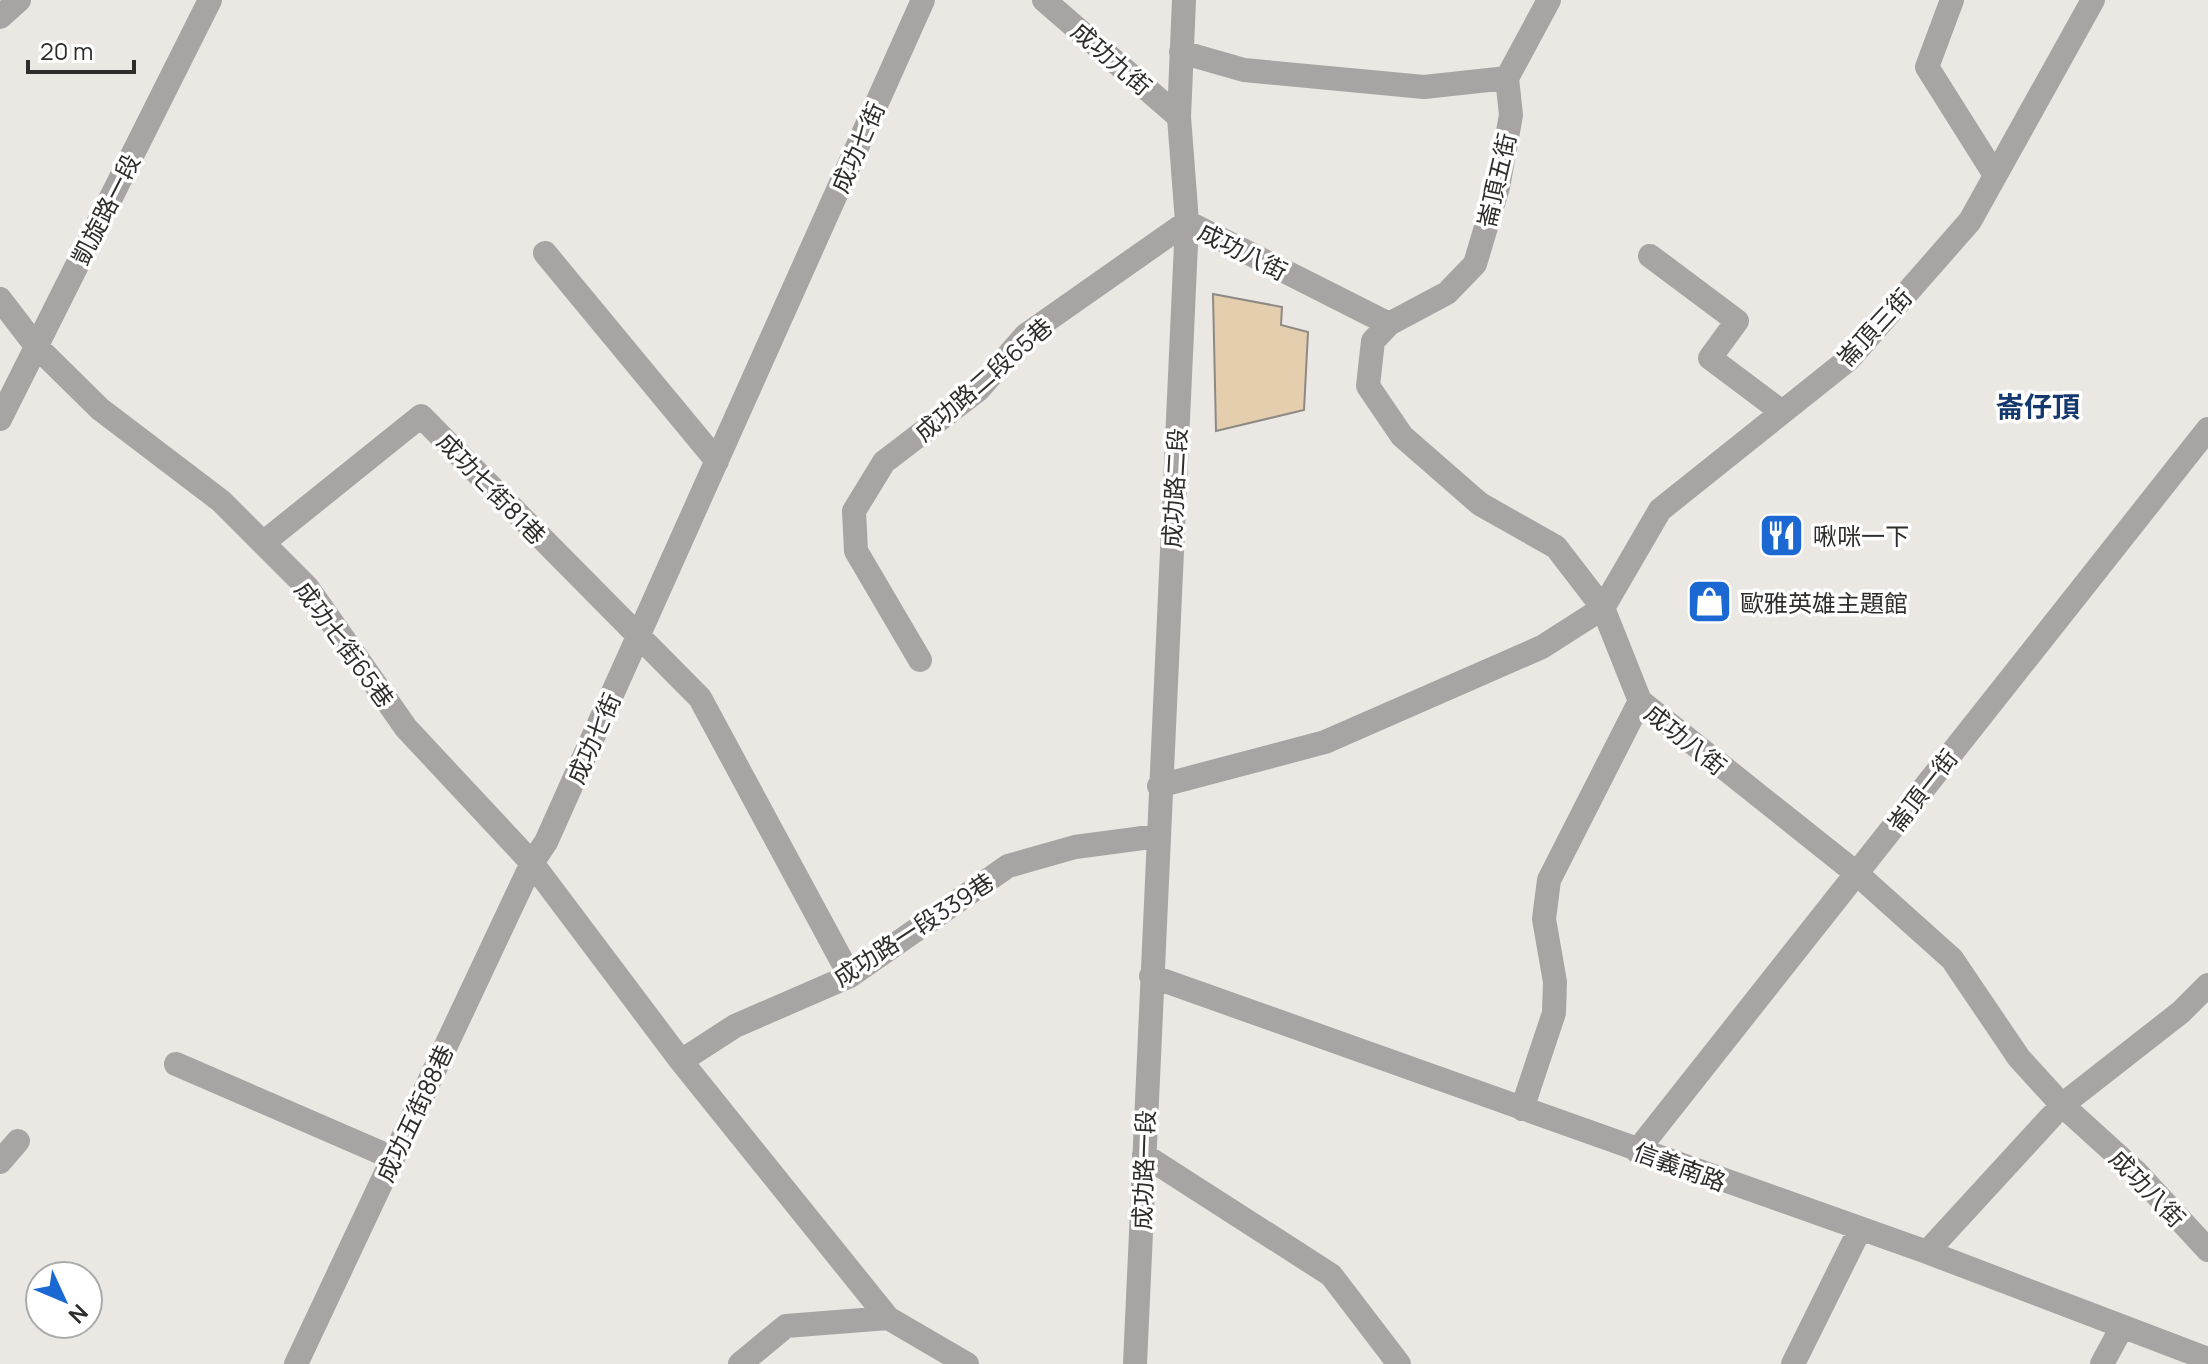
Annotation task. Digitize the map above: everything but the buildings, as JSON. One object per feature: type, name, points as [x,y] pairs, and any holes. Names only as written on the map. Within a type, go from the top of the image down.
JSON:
[{"type":"street","points":[[0,17],[19,0]]},
{"type":"street","name":"凱旋路一段","points":[[0,419],[210,0]]},
{"type":"street","name":"成功七街","points":[[532,863],[546,842],[923,0]]},
{"type":"street","name":"成功九街","points":[[1044,0],[1179,117]]},
{"type":"street","name":"成功路二段","points":[[1151,976],[1187,222],[1179,117],[1184,0]]},
{"type":"street","points":[[1181,52],[1244,70],[1424,87],[1507,78],[1549,0]]},
{"type":"street","points":[[1952,0],[1927,67],[1995,175]]},
{"type":"street","name":"崙頂三街","points":[[1603,608],[1660,510],[1849,359],[1970,221],[2093,0]]},
{"type":"street","name":"崙頂五街","points":[[1389,324],[1447,293],[1475,264],[1498,187],[1511,115],[1507,78]]},
{"type":"street","name":"成功八街","points":[[1187,222],[1389,324],[1373,341],[1368,386],[1402,436],[1480,504],[1556,547],[1603,608],[1640,701],[1856,873],[1952,959],[2019,1058],[2062,1105],[2136,1172],[2208,1250]]},
{"type":"street","name":"成功路二段65巷","points":[[920,660],[856,551],[854,511],[884,462],[978,390],[1026,335],[1187,222]]},
{"type":"street","points":[[545,253],[717,461]]},
{"type":"street","points":[[1650,256],[1737,321],[1710,358],[1782,412]]},
{"type":"street","name":"成功七街65巷","points":[[0,299],[36,346],[100,409],[221,501],[307,587],[406,728],[532,863]]},
{"type":"street","name":"成功七街81巷","points":[[263,543],[421,416],[638,637]]},
{"type":"street","name":"崙頂一街","points":[[1637,1151],[2208,429]]},
{"type":"street","points":[[1159,786],[1325,742],[1542,647],[1603,608]]},
{"type":"street","points":[[638,637],[700,698],[850,976]]},
{"type":"street","points":[[1522,1109],[1554,1013],[1555,982],[1544,919],[1549,880],[1640,701]]},
{"type":"street","name":"成功路一段339巷","points":[[681,1061],[735,1026],[850,976],[1008,866],[1075,847],[1158,836]]},
{"type":"street","points":[[532,863],[681,1061],[888,1318],[967,1364]]},
{"type":"street","name":"成功五街88巷","points":[[296,1364],[532,863]]},
{"type":"street","name":"信義南路","points":[[1151,976],[1859,1231],[1927,1252],[2208,1359]]},
{"type":"street","name":"成功路一段","points":[[1135,1364],[1151,976]]},
{"type":"street","points":[[1927,1252],[2062,1105],[2181,1012],[2208,985]]},
{"type":"street","points":[[176,1064],[393,1158]]},
{"type":"street","points":[[0,1162],[18,1141]]},
{"type":"street","points":[[1144,1155],[1331,1275],[1399,1364]]},
{"type":"street","points":[[1793,1363],[1859,1231]]},
{"type":"street","points":[[740,1364],[786,1326],[888,1318]]},
{"type":"street","points":[[2102,1364],[2122,1327]]},
{"type":"place","name":"啾咪一下","points":[[1782,535]]},
{"type":"place","name":"歐雅英雄主題館","points":[[1709,602]]},
{"type":"district","name":"崙仔頂","points":[[2038,406]]}]
